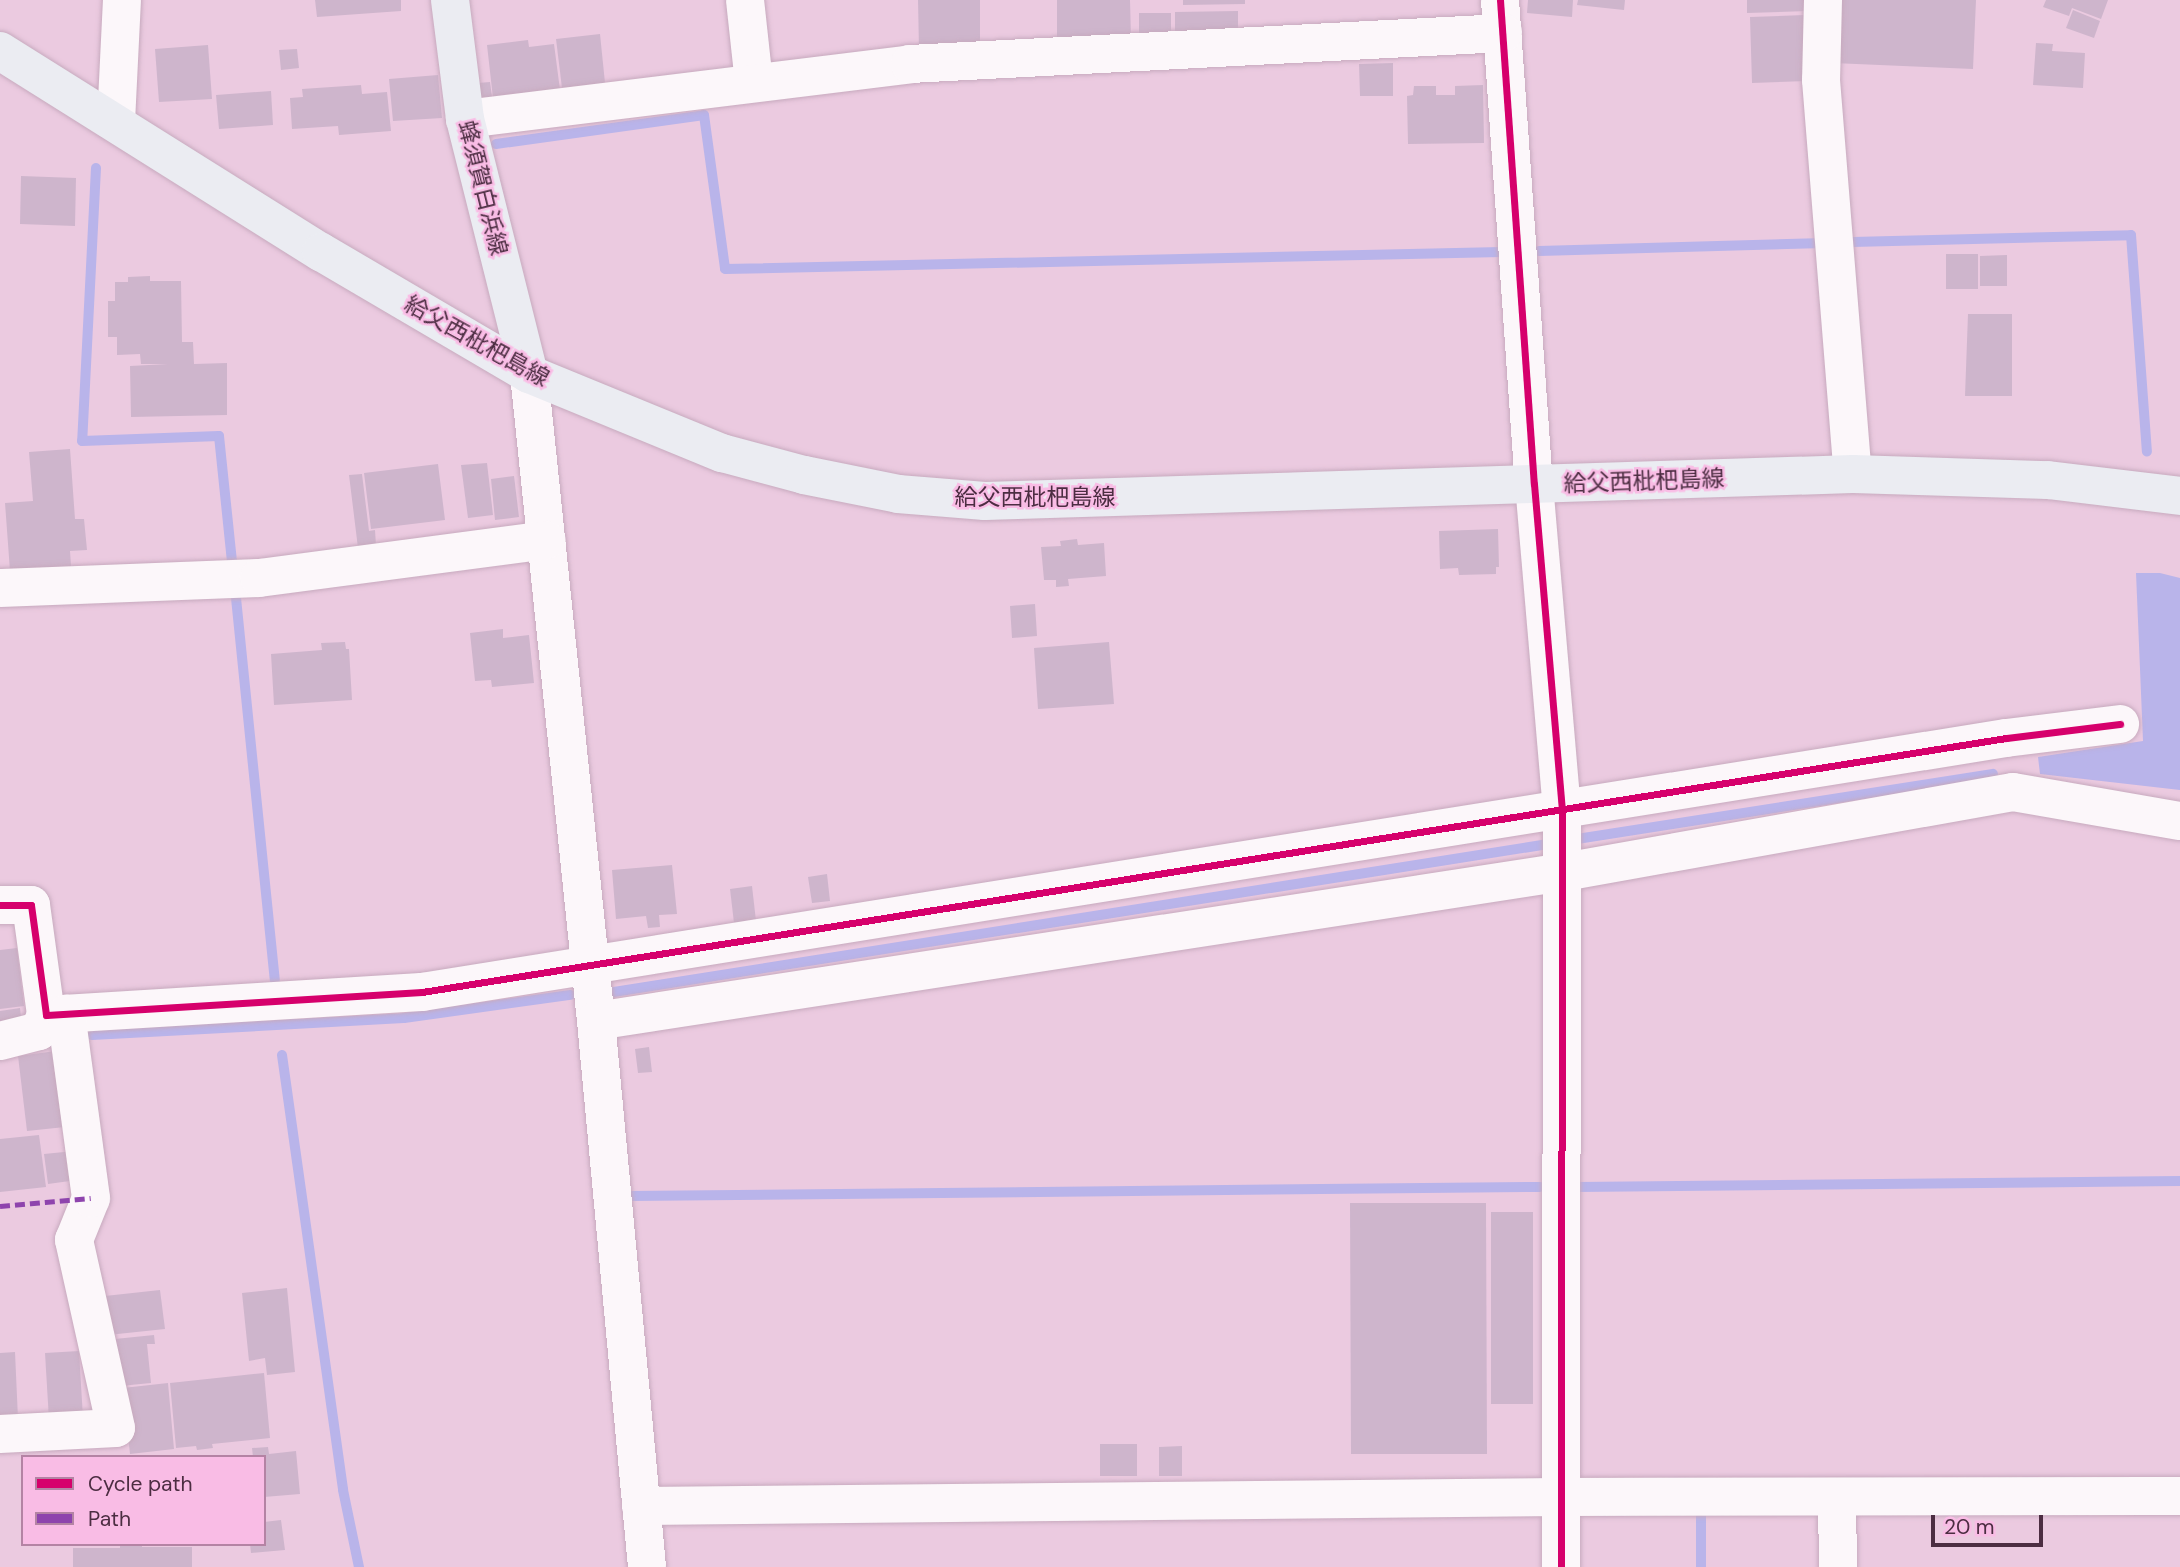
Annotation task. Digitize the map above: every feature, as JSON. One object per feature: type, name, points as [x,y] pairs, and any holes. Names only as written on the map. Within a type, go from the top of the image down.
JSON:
[{"type":"main road","name":"蜂須賀白浜線","points":[[450,0],[465,120],[529,374]]},
{"type":"main road","name":"給父西枇杷島線","points":[[0,51],[321,252],[529,374],[722,453],[804,475],[898,494],[985,501],[1853,474],[2048,480],[2180,496]]},
{"type":"street","points":[[116,122],[122,0]]},
{"type":"street","points":[[745,0],[754,83]]},
{"type":"street","points":[[1823,0],[1821,80],[1853,474]]},
{"type":"street","points":[[465,120],[910,64],[1501,17],[1534,484],[1562,808],[1561,1567]]},
{"type":"street","points":[[529,374],[596,1021],[647,1567]]},
{"type":"street","points":[[0,588],[259,578],[547,540]]},
{"type":"street","points":[[0,1041],[39,1031],[56,1015],[422,992],[1562,808],[2006,738],[2120,724]]},
{"type":"street","points":[[2006,738],[2013,792]]},
{"type":"street","points":[[596,1021],[1564,872],[2013,792],[2180,821]]},
{"type":"street","points":[[0,905],[31,905],[56,1015],[91,1198],[74,1240],[116,1428],[0,1434]]},
{"type":"street","points":[[641,1506],[1560,1497],[2180,1496]]},
{"type":"street","points":[[1837,1497],[1838,1567]]},
{"type":"shaded area","points":[[2136,573],[2160,573],[2180,578],[2180,790],[2040,774],[2038,757],[2143,741]]},
{"type":"building","points":[[315,0],[401,0],[401,11],[317,17]]},
{"type":"building","points":[[918,0],[980,0],[980,48],[919,49]]},
{"type":"building","points":[[1057,0],[1130,0],[1131,39],[1057,39]]},
{"type":"building","points":[[1183,0],[1245,0],[1245,4],[1183,5]]},
{"type":"building","points":[[1528,0],[1573,0],[1572,17],[1527,13]]},
{"type":"building","points":[[1578,0],[1625,0],[1624,10],[1577,5]]},
{"type":"building","points":[[1747,0],[1807,0],[1808,11],[1747,13]]},
{"type":"building","points":[[1836,0],[1976,0],[1973,69],[1833,63]]},
{"type":"building","points":[[2046,0],[2108,0],[2101,19],[2072,8],[2069,16],[2043,7]]},
{"type":"building","points":[[2073,10],[2100,21],[2094,38],[2066,28]]},
{"type":"building","points":[[1238,11],[1238,34],[1175,35],[1175,12]]},
{"type":"building","points":[[1139,13],[1171,13],[1171,36],[1139,37]]},
{"type":"building","points":[[1805,15],[1807,81],[1752,83],[1750,17]]},
{"type":"building","points":[[600,34],[605,83],[562,88],[556,39]]},
{"type":"building","points":[[528,40],[529,47],[554,44],[560,90],[493,98],[487,45]]},
{"type":"building","points":[[2036,43],[2053,44],[2052,51],[2085,53],[2083,88],[2033,85]]},
{"type":"building","points":[[208,45],[212,99],[159,102],[155,49]]},
{"type":"building","points":[[297,49],[299,68],[281,70],[279,50]]},
{"type":"building","points":[[1393,63],[1393,96],[1360,96],[1359,64]]},
{"type":"building","points":[[438,75],[442,118],[393,121],[389,79]]},
{"type":"building","points":[[490,82],[492,97],[480,97],[478,83]]},
{"type":"building","points":[[361,85],[362,94],[387,92],[391,131],[339,135],[338,126],[292,129],[290,98],[303,97],[302,89]]},
{"type":"building","points":[[1483,85],[1484,143],[1408,144],[1407,96],[1413,95],[1414,86],[1436,86],[1436,95],[1455,95],[1455,86]]},
{"type":"building","points":[[271,91],[273,125],[219,129],[216,95]]},
{"type":"building","points":[[21,176],[76,178],[75,226],[20,224]]},
{"type":"building","points":[[1946,254],[1978,254],[1978,289],[1946,289]]},
{"type":"building","points":[[2007,255],[2007,286],[1980,286],[1980,256]]},
{"type":"building","points":[[150,276],[150,281],[181,281],[182,342],[193,342],[194,364],[227,363],[227,415],[131,417],[130,366],[168,364],[141,364],[140,354],[117,355],[117,337],[108,337],[108,301],[115,301],[115,282],[128,282],[128,277]]},
{"type":"building","points":[[1968,314],[2012,314],[2012,396],[1965,396]]},
{"type":"building","points":[[70,449],[75,519],[84,519],[87,550],[70,551],[71,566],[10,571],[5,503],[33,501],[29,452]]},
{"type":"building","points":[[487,463],[493,515],[468,518],[461,465]]},
{"type":"building","points":[[438,464],[445,520],[371,529],[364,473]]},
{"type":"building","points":[[362,474],[369,531],[375,530],[376,546],[358,548],[349,475]]},
{"type":"building","points":[[514,476],[519,517],[495,520],[491,479]]},
{"type":"building","points":[[1498,529],[1499,567],[1496,567],[1496,574],[1459,575],[1458,568],[1440,569],[1439,531]]},
{"type":"building","points":[[1077,539],[1078,545],[1104,543],[1106,576],[1068,579],[1069,586],[1056,587],[1056,580],[1044,580],[1041,547],[1061,546],[1060,541]]},
{"type":"building","points":[[1035,604],[1037,636],[1012,638],[1010,606]]},
{"type":"building","points":[[503,629],[503,638],[529,635],[534,683],[492,687],[491,680],[475,681],[470,633]]},
{"type":"building","points":[[345,642],[346,649],[349,649],[352,700],[274,705],[271,654],[322,650],[321,643]]},
{"type":"building","points":[[1109,642],[1114,704],[1038,709],[1034,648]]},
{"type":"building","points":[[672,865],[677,914],[659,915],[660,927],[648,928],[646,916],[616,919],[612,870]]},
{"type":"building","points":[[827,874],[830,901],[812,903],[808,877]]},
{"type":"building","points":[[752,886],[756,921],[734,923],[730,889]]},
{"type":"building","points":[[17,948],[24,1006],[0,1009],[0,950]]},
{"type":"building","points":[[20,1008],[22,1027],[0,1030],[0,1011]]},
{"type":"building","points":[[649,1047],[652,1072],[638,1073],[635,1049]]},
{"type":"building","points":[[56,1051],[65,1127],[27,1131],[18,1056]]},
{"type":"building","points":[[39,1135],[46,1187],[0,1192],[0,1139]]},
{"type":"building","points":[[74,1151],[77,1180],[48,1184],[44,1154]]},
{"type":"building","points":[[1350,1203],[1486,1203],[1487,1454],[1351,1454]]},
{"type":"building","points":[[1491,1212],[1533,1212],[1533,1404],[1491,1404]]},
{"type":"building","points":[[287,1288],[295,1372],[267,1375],[265,1358],[249,1361],[242,1293]]},
{"type":"building","points":[[160,1290],[165,1329],[108,1335],[105,1296]]},
{"type":"building","points":[[154,1335],[155,1344],[147,1344],[151,1383],[120,1386],[115,1339]]},
{"type":"building","points":[[79,1351],[83,1418],[49,1420],[45,1353]]},
{"type":"building","points":[[15,1352],[18,1419],[0,1420],[0,1353]]},
{"type":"building","points":[[264,1373],[270,1438],[212,1444],[213,1448],[197,1450],[196,1446],[176,1448],[170,1383]]},
{"type":"building","points":[[168,1383],[174,1449],[130,1454],[123,1388]]},
{"type":"building","points":[[1100,1444],[1137,1444],[1137,1476],[1100,1476]]},
{"type":"building","points":[[1182,1446],[1182,1476],[1159,1476],[1159,1447]]},
{"type":"building","points":[[268,1447],[269,1454],[296,1451],[300,1494],[266,1497],[266,1455],[253,1455],[252,1448]]},
{"type":"building","points":[[281,1520],[285,1550],[251,1553],[250,1546],[266,1546],[266,1522]]},
{"type":"building","points":[[192,1547],[192,1567],[73,1567],[73,1548]]},
{"type":"waterway","points":[[496,144],[704,115],[725,269],[1502,252]]},
{"type":"waterway","points":[[96,168],[82,441],[219,436],[232,562]]},
{"type":"waterway","points":[[1852,242],[2131,235],[2147,451]]},
{"type":"waterway","points":[[1539,251],[1824,243]]},
{"type":"waterway","points":[[236,598],[275,980]]},
{"type":"waterway","points":[[1577,839],[1993,774]]},
{"type":"waterway","points":[[614,992],[1548,844]]},
{"type":"waterway","points":[[92,1035],[404,1018],[570,995]]},
{"type":"waterway","points":[[282,1055],[343,1490],[359,1567]]},
{"type":"waterway","points":[[1577,1187],[2180,1181]]},
{"type":"waterway","points":[[629,1196],[1540,1187]]},
{"type":"waterway","points":[[1701,1516],[1701,1567]]},
{"type":"marked path","points":[[0,1206],[91,1198]]},
{"type":"cycle path","points":[[1500,0],[1534,484],[1562,808],[1561,1567]]},
{"type":"cycle path","points":[[0,905],[31,905],[46,1015],[422,992],[2006,738],[2120,724]]}]
